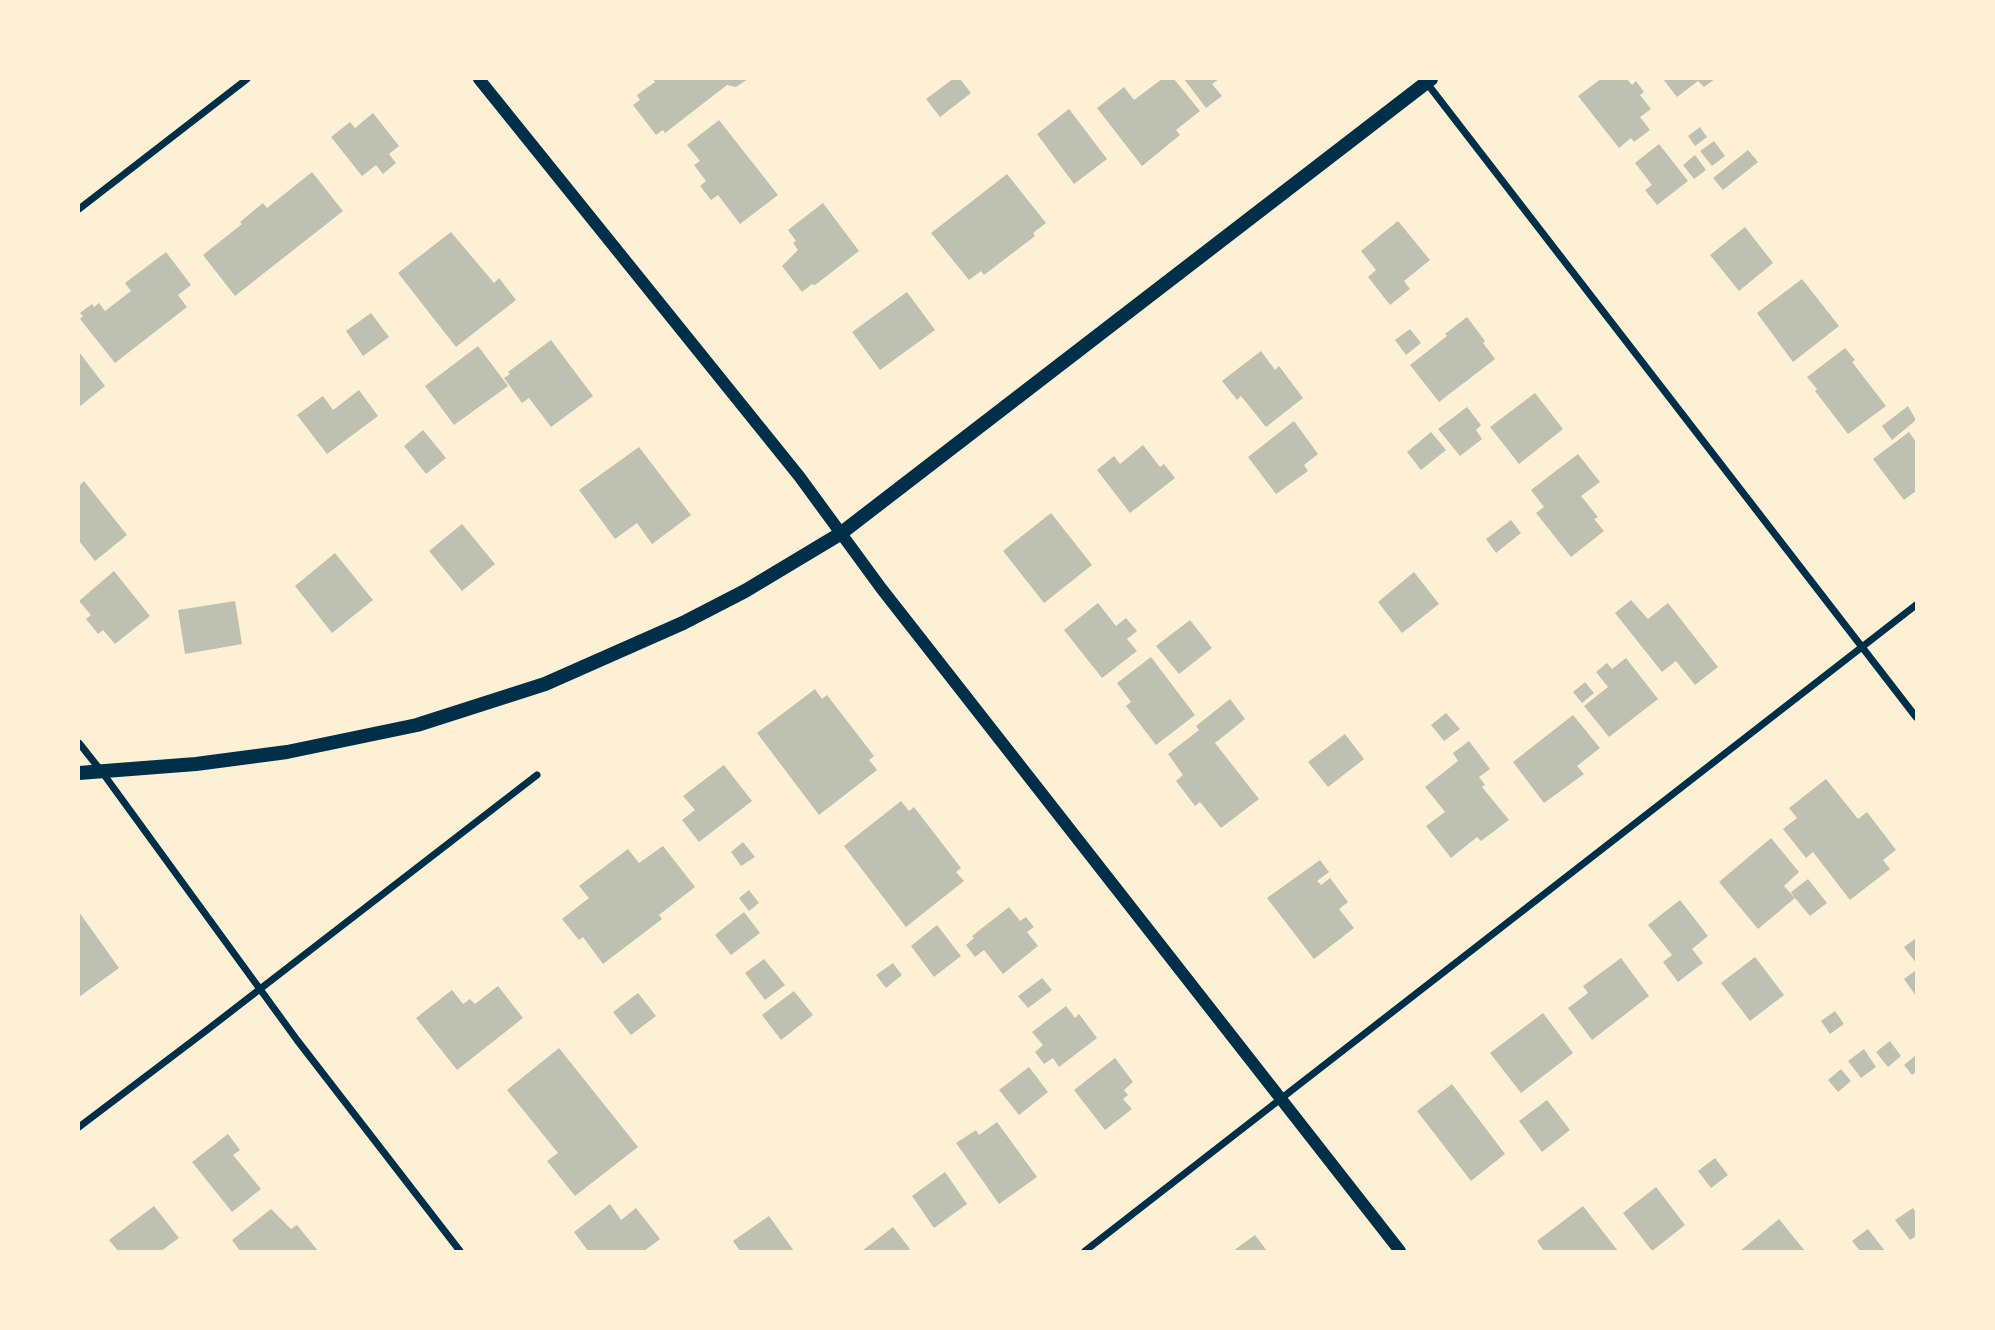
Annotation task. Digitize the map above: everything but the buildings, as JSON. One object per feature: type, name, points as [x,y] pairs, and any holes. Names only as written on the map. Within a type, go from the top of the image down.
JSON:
[{"type":"main road","points":[[79,773],[196,764],[287,752],[417,725],[545,684],[683,623],[755,585],[840,534],[1427,80]]},
{"type":"street","points":[[79,209],[247,79]]},
{"type":"street","points":[[479,79],[799,475],[840,534],[1400,1251]]},
{"type":"street","points":[[1427,80],[1916,717]]},
{"type":"street","points":[[1085,1251],[1916,605]]},
{"type":"street","points":[[79,743],[260,990],[460,1251]]},
{"type":"street","points":[[79,1126],[260,990],[537,775]]}]
